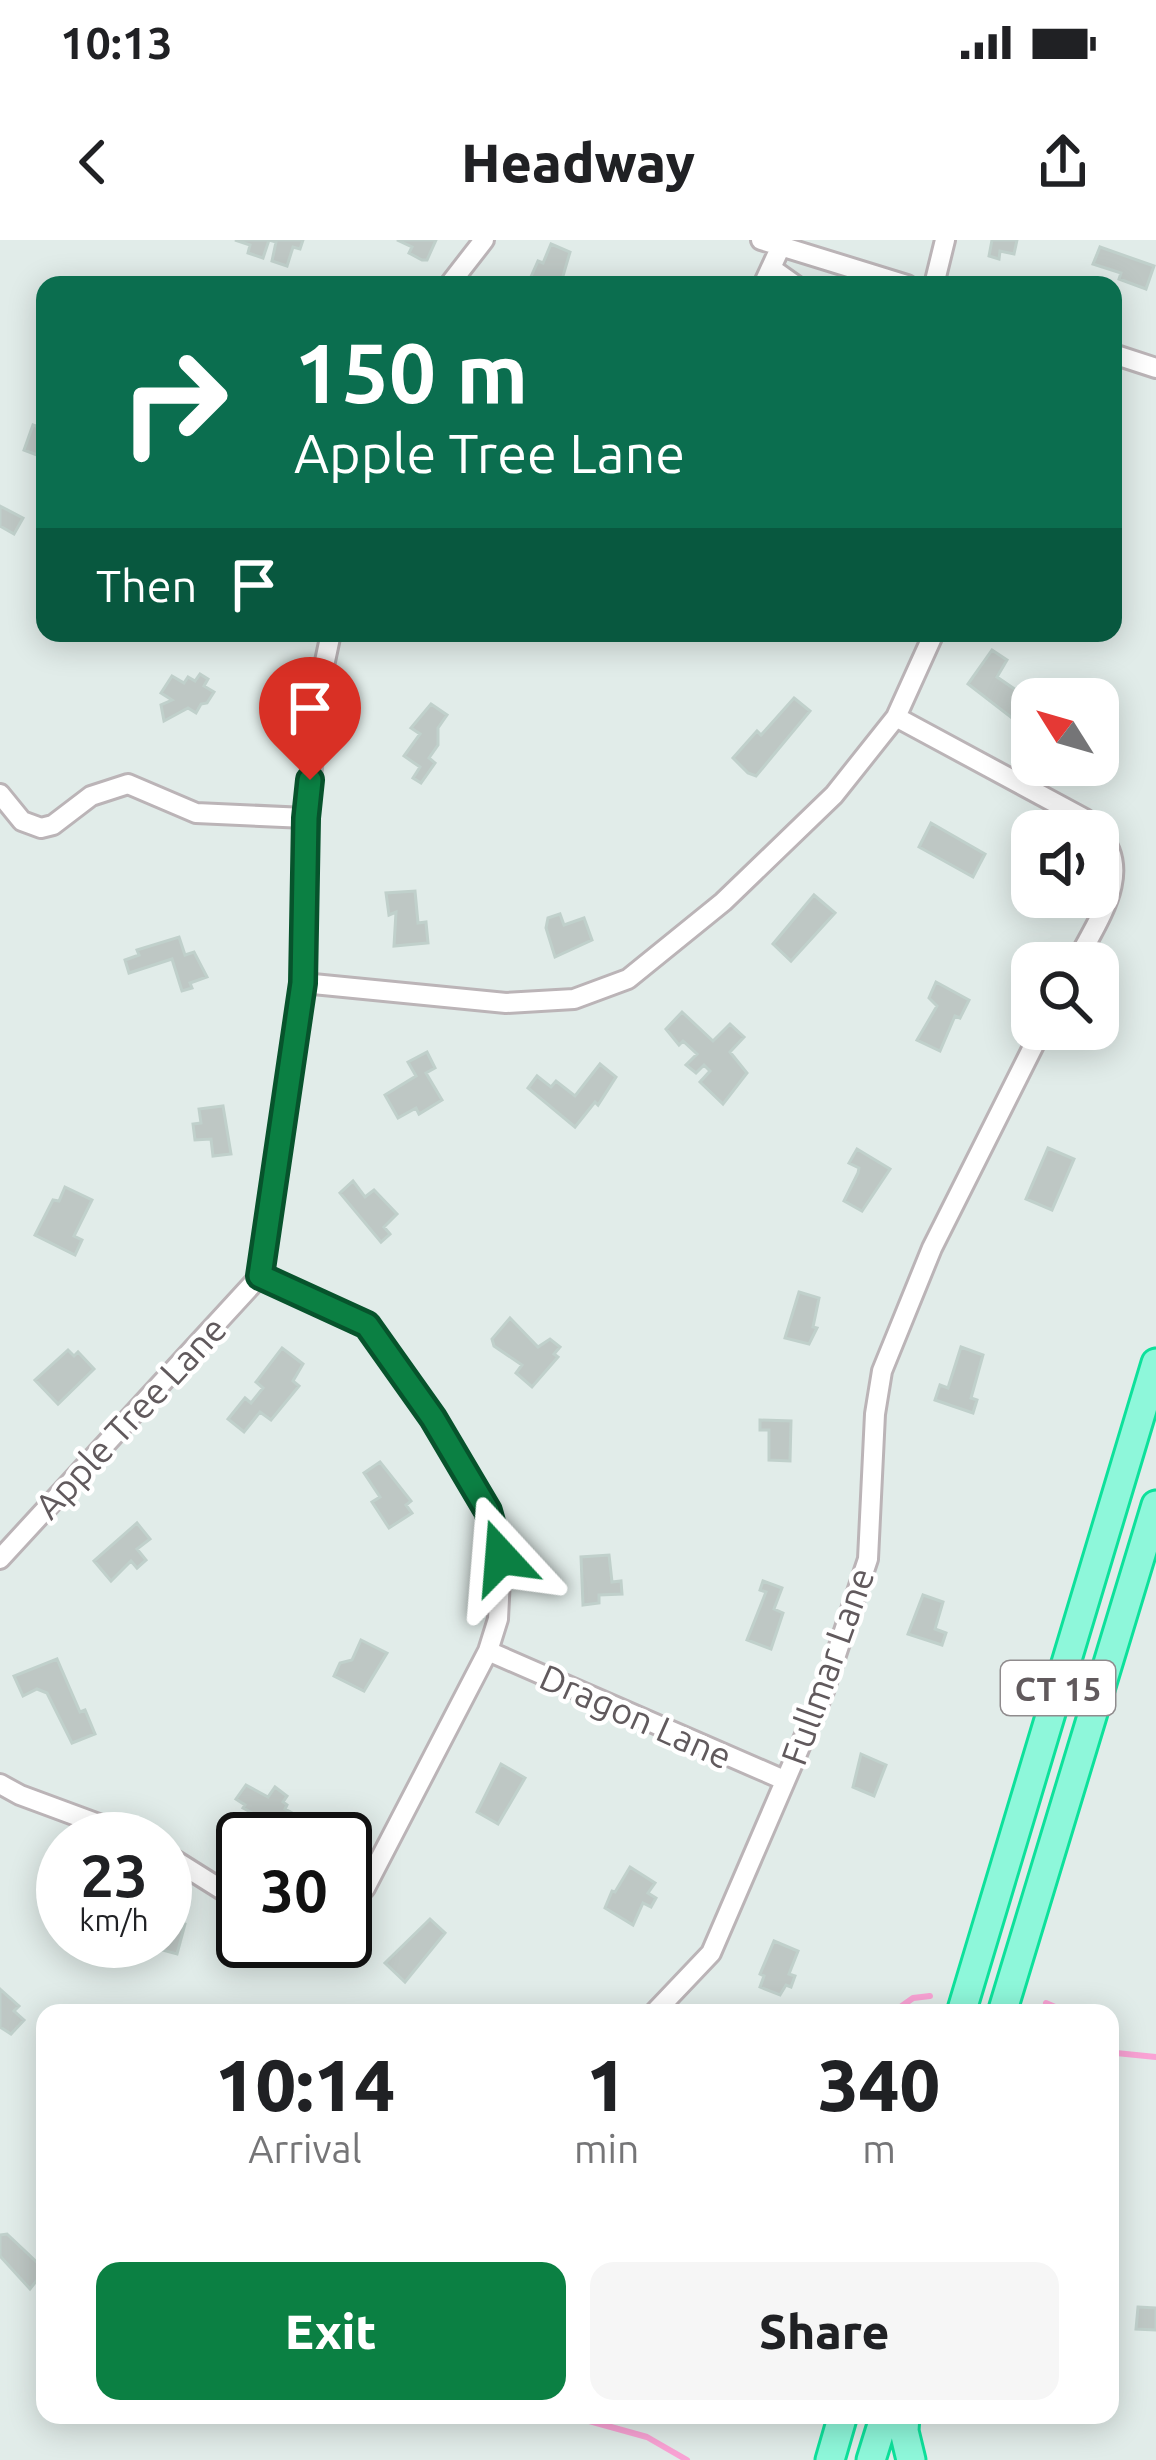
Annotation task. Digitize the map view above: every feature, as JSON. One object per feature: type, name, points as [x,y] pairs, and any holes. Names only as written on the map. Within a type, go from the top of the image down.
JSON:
[{"type":"highway","name":"CT 15","points":[[964,2004],[1156,1363]]},
{"type":"highway","name":"CT 15","points":[[1005,2004],[1156,1505]]},
{"type":"highway","points":[[830,2460],[840,2424]]},
{"type":"highway","points":[[871,2460],[882,2424]]},
{"type":"highway","points":[[904,2424],[911,2460]]},
{"type":"street","points":[[456,276],[484,240]]},
{"type":"street","points":[[761,240],[878,276]]},
{"type":"street","points":[[936,276],[944,240]]},
{"type":"street","points":[[767,276],[781,246]]},
{"type":"street","points":[[1122,357],[1156,368]]},
{"type":"street","points":[[329,642],[306,818],[303,983],[260,1276],[367,1325],[433,1418],[488,1511],[501,1557],[499,1619],[488,1651],[372,1875]]},
{"type":"street","points":[[303,983],[506,1004],[574,999],[628,980],[723,902],[834,795],[896,717],[930,642]]},
{"type":"street","points":[[896,717],[1068,810]]},
{"type":"street","points":[[0,794],[22,820],[41,828],[53,825],[92,796],[128,784],[196,813],[306,818]]},
{"type":"street","name":"Fullmar Lane","points":[[663,2004],[711,1953],[824,1691],[868,1559],[875,1414],[882,1371],[932,1248],[1031,1050]]},
{"type":"street","name":"Apple Tree Lane","points":[[0,1559],[260,1276]]},
{"type":"street","name":"Dragon Lane","points":[[488,1651],[784,1780]]},
{"type":"street","points":[[0,1784],[66,1812]]},
{"type":"building","points":[[235,240],[269,240],[263,258],[248,253],[250,245]]},
{"type":"building","points":[[269,240],[303,240],[300,249],[293,247],[287,266],[272,261],[276,242]]},
{"type":"building","points":[[397,240],[436,240],[427,260],[422,260],[409,253],[412,247]]},
{"type":"building","points":[[992,240],[1017,240],[1014,254],[1000,251],[999,259],[989,256]]},
{"type":"building","points":[[551,244],[570,252],[563,276],[531,276],[538,261],[543,263]]},
{"type":"building","points":[[1100,247],[1154,266],[1146,289],[1122,280],[1121,273],[1093,264]]},
{"type":"building","points":[[33,425],[36,426],[36,455],[24,450]]},
{"type":"building","points":[[0,506],[23,518],[14,534],[0,526]]},
{"type":"building","points":[[992,650],[1007,660],[997,677],[1011,687],[1011,717],[968,684]]},
{"type":"building","points":[[200,674],[208,679],[204,686],[214,692],[207,703],[196,713],[188,708],[164,721],[161,705],[172,700],[161,693],[172,676],[184,683],[188,677],[195,681]]},
{"type":"building","points":[[794,698],[810,711],[756,776],[748,773],[733,758]]},
{"type":"building","points":[[431,704],[447,715],[429,758],[435,763],[421,783],[413,778],[420,767],[404,756],[420,734],[411,728]]},
{"type":"building","points":[[931,823],[985,854],[973,877],[919,847]]},
{"type":"building","points":[[415,891],[418,923],[426,922],[428,943],[394,946],[396,912],[389,915],[386,893]]},
{"type":"building","points":[[814,895],[835,913],[791,961],[773,944]]},
{"type":"building","points":[[560,914],[564,925],[584,918],[592,940],[555,957],[546,928],[548,918]]},
{"type":"building","points":[[179,937],[185,955],[194,952],[207,977],[190,983],[192,988],[182,991],[172,959],[129,973],[125,960],[139,955],[137,950]]},
{"type":"building","points":[[936,982],[969,1000],[960,1018],[955,1016],[940,1051],[917,1040],[937,1006],[929,998]]},
{"type":"building","points":[[682,1012],[713,1041],[730,1024],[744,1037],[730,1052],[747,1073],[723,1104],[700,1082],[710,1071],[704,1065],[696,1073],[686,1065],[697,1054],[683,1041],[679,1045],[666,1029]]},
{"type":"building","points":[[427,1052],[435,1068],[426,1073],[442,1100],[419,1114],[416,1108],[398,1118],[385,1095],[416,1076],[408,1062]]},
{"type":"building","points":[[600,1064],[616,1077],[598,1105],[595,1102],[575,1127],[528,1088],[537,1076],[551,1087],[556,1081],[575,1096]]},
{"type":"building","points":[[223,1106],[231,1154],[213,1156],[211,1139],[195,1140],[193,1124],[201,1123],[199,1109]]},
{"type":"building","points":[[1048,1148],[1074,1159],[1052,1210],[1026,1199]]},
{"type":"building","points":[[857,1149],[890,1169],[862,1211],[844,1201],[858,1173],[859,1168],[849,1163]]},
{"type":"building","points":[[353,1181],[365,1197],[374,1190],[397,1214],[384,1227],[390,1234],[381,1242],[340,1193]]},
{"type":"building","points":[[65,1187],[92,1200],[74,1236],[82,1240],[75,1255],[35,1235]]},
{"type":"building","points":[[799,1292],[819,1298],[813,1327],[817,1328],[809,1344],[785,1338]]},
{"type":"building","points":[[510,1318],[538,1347],[550,1339],[560,1347],[554,1354],[558,1357],[532,1387],[516,1373],[522,1365],[494,1346],[492,1339]]},
{"type":"building","points":[[961,1347],[983,1355],[971,1398],[977,1400],[973,1413],[935,1400],[940,1385],[948,1388]]},
{"type":"building","points":[[282,1348],[303,1364],[293,1381],[299,1386],[271,1420],[260,1412],[244,1432],[228,1419],[245,1398],[251,1403],[263,1388],[256,1382]]},
{"type":"building","points":[[68,1350],[74,1356],[78,1352],[94,1369],[58,1404],[35,1380]]},
{"type":"building","points":[[760,1420],[791,1421],[790,1461],[769,1460],[769,1430],[760,1430]]},
{"type":"building","points":[[380,1462],[411,1501],[406,1505],[412,1513],[389,1528],[372,1502],[380,1497],[364,1473]]},
{"type":"building","points":[[137,1523],[150,1539],[137,1549],[146,1560],[137,1568],[131,1561],[111,1581],[94,1561]]},
{"type":"building","points":[[609,1555],[612,1582],[621,1581],[622,1594],[599,1595],[599,1603],[583,1605],[581,1557]]},
{"type":"building","points":[[763,1581],[782,1588],[774,1609],[783,1613],[771,1649],[747,1640],[766,1592],[760,1590]]},
{"type":"building","points":[[923,1595],[943,1602],[935,1629],[946,1633],[942,1645],[908,1634]]},
{"type":"building","points":[[361,1640],[387,1653],[364,1691],[334,1676],[340,1663],[352,1660]]},
{"type":"building","points":[[57,1659],[95,1734],[72,1743],[47,1693],[37,1689],[23,1696],[14,1676]]},
{"type":"building","points":[[861,1754],[886,1765],[874,1796],[853,1787]]},
{"type":"building","points":[[501,1764],[525,1778],[498,1824],[477,1812]]},
{"type":"building","points":[[246,1785],[268,1797],[275,1787],[287,1796],[283,1802],[290,1812],[250,1812],[236,1799]]},
{"type":"building","points":[[630,1867],[655,1883],[648,1893],[656,1898],[651,1907],[643,1903],[633,1925],[605,1908]]},
{"type":"building","points":[[430,1919],[445,1933],[405,1982],[385,1963]]},
{"type":"building","points":[[774,1941],[798,1951],[789,1974],[795,1976],[791,1987],[786,1985],[780,1995],[760,1987],[764,1976],[760,1974]]},
{"type":"building","points":[[0,1989],[19,2006],[14,2011],[24,2020],[11,2034],[0,2027]]},
{"type":"building","points":[[7,2234],[36,2261],[36,2281],[30,2289],[0,2256],[0,2235]]},
{"type":"building","points":[[1138,2307],[1156,2308],[1156,2330],[1136,2329]]},
{"type":"waterway","points":[[905,2004],[930,1996]]},
{"type":"waterway","points":[[1119,2053],[1156,2057]]},
{"type":"waterway","points":[[600,2424],[647,2437],[687,2460]]},
{"type":"route","points":[[310,780],[303,983],[260,1276],[367,1325],[433,1418],[488,1511],[501,1557]]}]
